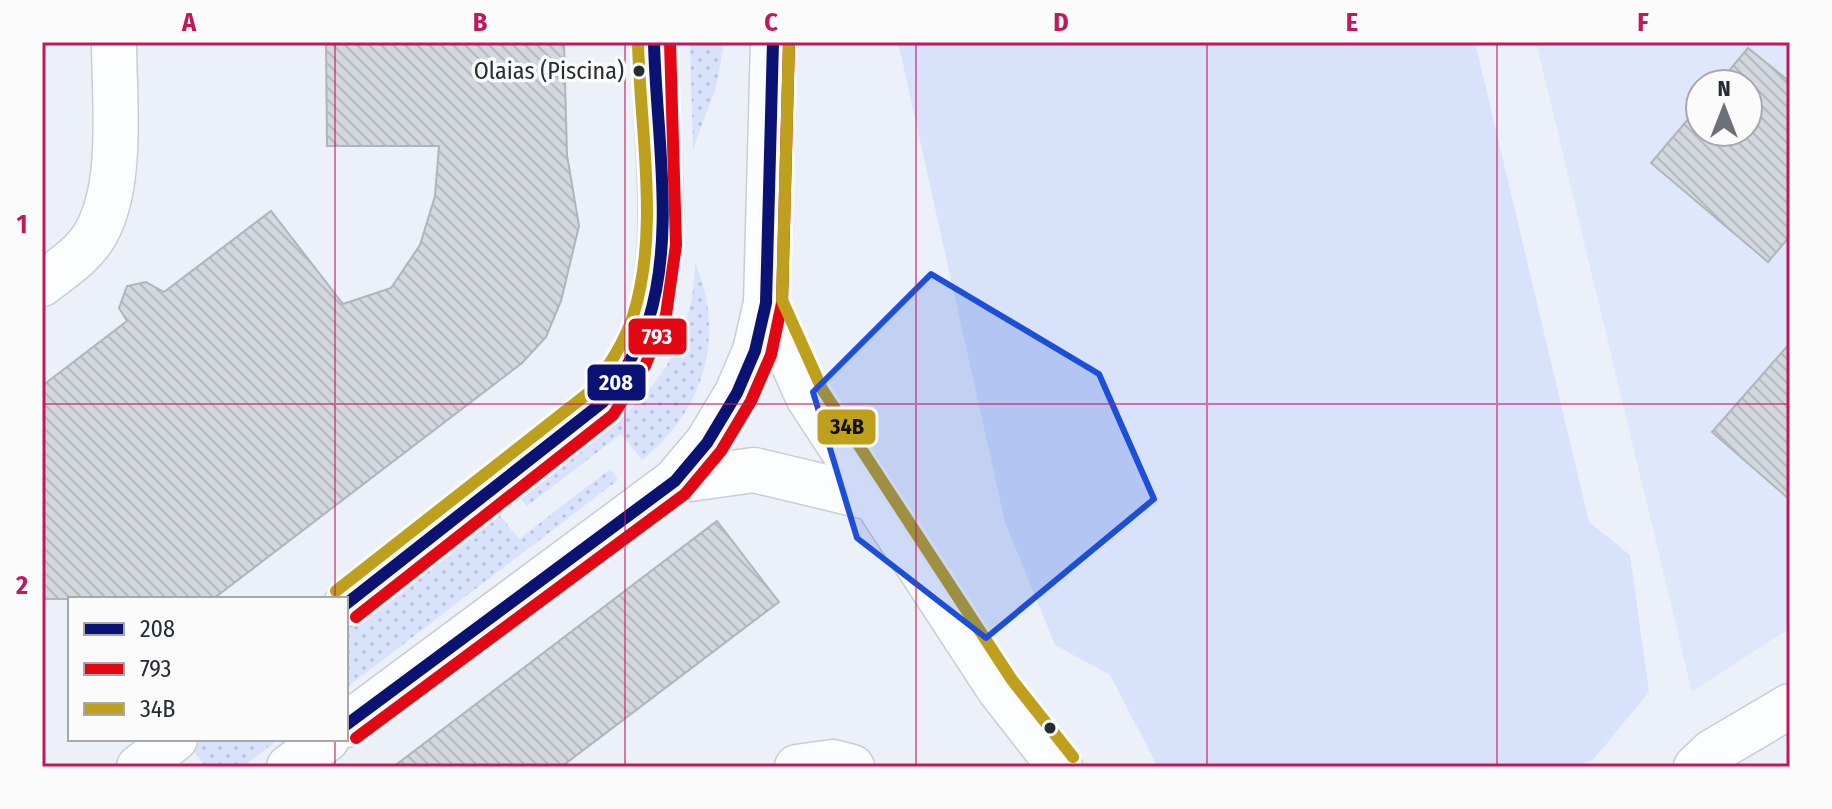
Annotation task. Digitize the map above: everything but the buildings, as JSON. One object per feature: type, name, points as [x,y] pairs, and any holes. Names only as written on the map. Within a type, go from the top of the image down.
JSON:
[{"type":"main road","points":[[42,284],[80,254],[97,232],[106,205],[113,171],[114,42]]},
{"type":"main road","points":[[348,602],[603,402],[629,365],[650,313],[662,214],[654,42]]},
{"type":"main road","points":[[348,724],[675,481],[707,443],[737,393],[755,351],[766,303],[773,42]]},
{"type":"main road","points":[[766,303],[808,397],[999,689],[1060,767]]},
{"type":"main road","points":[[675,481],[754,470],[875,499]]},
{"type":"main road","points":[[1696,767],[1712,752],[1790,706]]},
{"type":"main road","points":[[139,767],[172,741]]},
{"type":"main road","points":[[289,767],[324,741]]},
{"type":"main road","points":[[797,767],[833,762],[852,767]]},
{"type":"highlighted area","points":[[931,274],[1099,374],[1154,499],[986,638],[857,538],[813,392]]},
{"type":"shaded area","points":[[690,42],[724,42],[716,88],[693,149]]},
{"type":"shaded area","points":[[898,42],[1475,42],[1589,522],[1630,555],[1649,692],[1593,760],[1574,767],[1158,767],[1110,675],[1055,645],[1005,522]]},
{"type":"shaded area","points":[[1536,42],[1790,42],[1790,628],[1692,692]]},
{"type":"shaded area","points":[[695,262],[709,317],[708,344],[704,370],[695,395],[681,418],[664,440],[642,460],[621,434],[527,506],[518,496],[613,425],[639,401],[661,374],[679,342],[690,306]]},
{"type":"shaded area","points":[[610,469],[618,480],[348,686],[348,625],[497,512],[519,539]]},
{"type":"shaded area","points":[[196,741],[276,741],[242,767],[206,767],[190,746]]},
{"type":"transit line","name":"34B","points":[[336,591],[591,391],[620,346],[633,316],[645,250],[646,180],[638,42]]},
{"type":"transit line","name":"208","points":[[348,602],[603,402],[634,353],[648,322],[661,254],[662,183],[654,42]]},
{"type":"transit line","name":"793","points":[[356,617],[613,415],[645,366],[666,315],[676,245],[670,42]]},
{"type":"transit line","name":"208","points":[[348,724],[675,481],[707,443],[737,393],[755,351],[766,303],[773,42]]},
{"type":"transit line","name":"793","points":[[356,738],[685,494],[721,451],[751,401],[771,355],[782,303],[789,42]]},
{"type":"transit line","name":"34B","points":[[789,42],[782,300],[822,389],[1012,680],[1073,757]]},
{"type":"place","name":"Olaias (Piscina)","points":[[639,71]]}]
